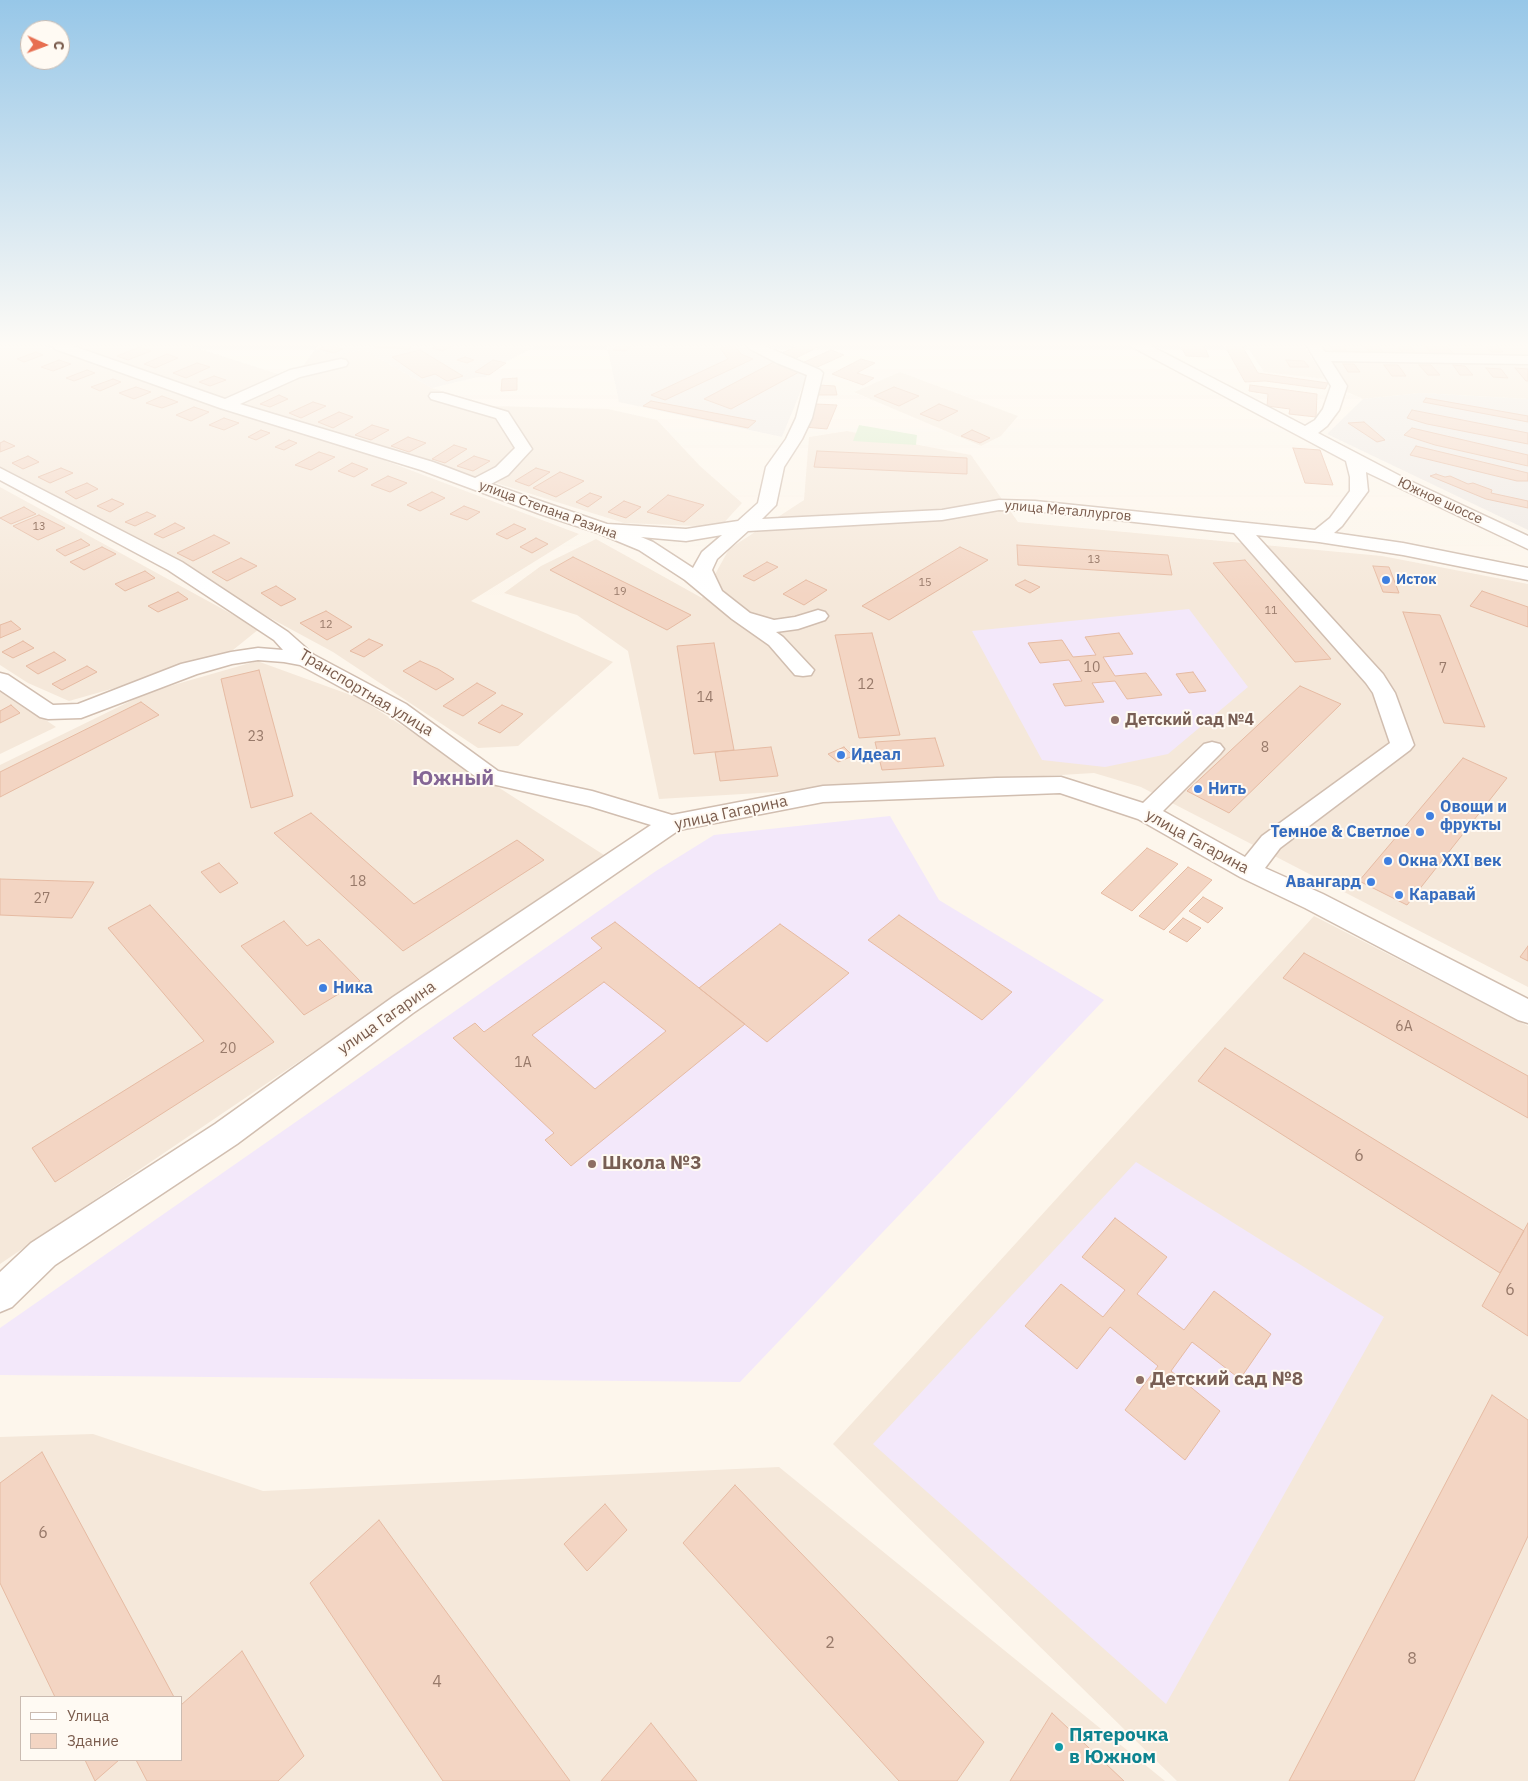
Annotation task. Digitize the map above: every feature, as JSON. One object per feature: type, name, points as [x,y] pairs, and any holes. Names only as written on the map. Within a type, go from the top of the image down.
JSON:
[{"type":"street","name":"улица Степана Разина","points":[[306,429],[418,463],[646,546],[692,576],[776,641],[803,670]]},
{"type":"street","points":[[477,484],[502,471],[524,448],[511,429]]},
{"type":"street","points":[[713,593],[702,570],[710,556],[741,526],[755,517],[767,505],[775,467],[799,429]]},
{"type":"street","name":"Южное шоссе","points":[[1300,429],[1400,482],[1528,543]]},
{"type":"street","points":[[1307,433],[1312,429]]},
{"type":"street","points":[[1319,536],[1336,522],[1359,491],[1359,477],[1353,457]]},
{"type":"street","name":"Транспортная улица","points":[[0,473],[175,566],[281,636],[306,660],[398,709],[492,777],[592,799],[672,823]]},
{"type":"street","name":"улица Металлургов","points":[[605,530],[686,535],[741,526],[942,515],[999,505],[1035,506],[1319,536],[1403,549],[1528,574]]},
{"type":"street","points":[[1239,527],[1375,680],[1384,693],[1402,745],[1271,842],[1249,871]]},
{"type":"street","points":[[739,614],[773,626],[798,623],[818,616]]},
{"type":"street","points":[[0,680],[48,712],[82,711],[189,669],[231,658],[258,654],[306,660]]},
{"type":"street","points":[[1147,813],[1212,749]]},
{"type":"street","name":"улица Гагарина","points":[[0,1295],[42,1254],[226,1134],[402,1006],[672,823],[824,794],[1061,785],[1147,813],[1249,871],[1314,902],[1528,1012]]},
{"type":"shaded area","points":[[0,429],[297,429],[339,443],[579,534],[471,601],[613,662],[518,746],[478,748],[333,652],[0,472]]},
{"type":"shaded area","points":[[323,429],[666,429],[700,466],[742,503],[720,527],[624,523]]},
{"type":"shaded area","points":[[745,429],[785,429],[782,437]]},
{"type":"shaded area","points":[[941,429],[1007,429],[1001,436],[981,446]]},
{"type":"shaded area","points":[[1332,429],[1528,429],[1528,530],[1327,434]]},
{"type":"shaded area","points":[[847,431],[971,455],[1018,522],[1382,556],[1528,584],[1528,987],[1141,787],[1094,773],[659,799],[628,651],[577,615],[504,593],[541,566],[596,539],[702,598],[729,549],[804,500],[809,437]]},
{"type":"shaded area","points":[[0,487],[259,629],[233,650],[143,680],[69,701],[28,683],[0,665]]},
{"type":"shaded area","name":"Детский сад №4","points":[[1189,609],[1248,687],[1168,754],[1105,767],[1042,760],[972,631]]},
{"type":"shaded area","points":[[257,661],[359,698],[604,855],[0,1264],[0,765],[149,692]]},
{"type":"shaded area","points":[[0,689],[56,727],[0,754]]},
{"type":"shaded area","name":"Школа №3","points":[[890,816],[939,900],[1104,1000],[740,1382],[0,1375],[0,1328],[656,871],[714,835]]},
{"type":"shaded area","points":[[1314,916],[1528,1026],[1528,1781],[1177,1781],[833,1444]]},
{"type":"shaded area","name":"Детский сад №8","points":[[1136,1162],[1384,1317],[1166,1704],[873,1444]]},
{"type":"shaded area","points":[[93,1434],[263,1491],[779,1467],[1165,1781],[0,1781],[0,1437]]},
{"type":"green space","points":[[857,429],[883,429],[917,435],[916,445],[853,441]]},
{"type":"building","points":[[365,429],[389,430],[371,440],[355,435]]},
{"type":"building","points":[[1357,429],[1372,429],[1385,440],[1377,442]]},
{"type":"building","points":[[1411,429],[1417,429],[1528,455],[1528,466],[1435,445],[1404,435]]},
{"type":"building","points":[[1453,429],[1508,429],[1528,433],[1528,444]]},
{"type":"building","points":[[261,430],[270,433],[256,440],[248,437]]},
{"type":"building","points":[[972,430],[990,438],[980,443],[961,436]]},
{"type":"building","points":[[408,437],[426,443],[409,452],[391,446]]},
{"type":"building","points":[[289,440],[297,443],[284,450],[275,447]]},
{"type":"building","points":[[4,441],[15,446],[0,452],[0,443]]},
{"type":"building","points":[[454,445],[467,449],[445,463],[432,459]]},
{"type":"building","points":[[1416,446],[1528,473],[1528,481],[1517,481],[1410,455]]},
{"type":"building","points":[[1293,448],[1320,450],[1333,485],[1305,483]]},
{"type":"building","points":[[817,451],[967,458],[967,474],[814,467]]},
{"type":"building","points":[[319,452],[335,457],[311,470],[295,465]]},
{"type":"building","points":[[28,456],[39,462],[23,469],[12,463]]},
{"type":"building","points":[[474,456],[490,461],[473,471],[457,466]]},
{"type":"building","points":[[352,463],[368,469],[354,477],[338,471]]},
{"type":"building","points":[[61,468],[73,473],[50,483],[38,477]]},
{"type":"building","points":[[536,468],[550,472],[529,486],[515,481]]},
{"type":"building","points":[[560,472],[584,481],[556,497],[533,488]]},
{"type":"building","points":[[1436,474],[1445,477],[1450,476],[1468,484],[1473,483],[1492,490],[1491,493],[1528,501],[1528,508],[1486,499],[1430,476]]},
{"type":"building","points":[[388,476],[407,483],[390,492],[371,485]]},
{"type":"building","points":[[87,483],[98,489],[76,499],[65,492]]},
{"type":"building","points":[[432,492],[445,498],[420,511],[407,505]]},
{"type":"building","points":[[590,493],[602,497],[588,507],[576,502]]},
{"type":"building","points":[[668,495],[704,505],[684,522],[647,512]]},
{"type":"building","points":[[112,499],[124,504],[110,512],[97,506]]},
{"type":"building","points":[[624,501],[641,507],[626,518],[608,512]]},
{"type":"building","points":[[464,506],[480,512],[467,520],[450,514]]},
{"type":"building","points":[[24,507],[36,514],[11,524],[0,518]]},
{"type":"building","points":[[147,512],[156,516],[135,526],[125,522]]},
{"type":"building","points":[[39,515],[65,528],[38,540],[13,526]]},
{"type":"building","points":[[175,523],[185,528],[163,538],[154,534]]},
{"type":"building","points":[[514,524],[526,529],[507,539],[496,534]]},
{"type":"building","points":[[214,535],[230,543],[193,561],[177,553]]},
{"type":"building","points":[[536,538],[548,544],[532,553],[520,547]]},
{"type":"building","points":[[81,539],[90,545],[65,556],[56,550]]},
{"type":"building","points":[[1017,545],[1168,555],[1172,575],[1018,565]]},
{"type":"building","points":[[102,547],[116,554],[84,570],[70,562]]},
{"type":"building","points":[[960,547],[988,560],[889,620],[862,606]]},
{"type":"building","points":[[573,557],[691,615],[667,630],[550,570]]},
{"type":"building","points":[[241,558],[257,566],[227,581],[212,572]]},
{"type":"building","points":[[1245,560],[1331,659],[1295,662],[1213,563]]},
{"type":"building","points":[[767,562],[778,567],[754,581],[743,576]]},
{"type":"building","name":"Исток","points":[[1373,566],[1389,567],[1399,593],[1383,592]]},
{"type":"building","points":[[145,571],[155,578],[125,591],[115,584]]},
{"type":"building","points":[[806,580],[827,590],[804,605],[783,594]]},
{"type":"building","points":[[1025,580],[1040,587],[1030,593],[1015,585]]},
{"type":"building","points":[[276,586],[296,599],[281,606],[261,593]]},
{"type":"building","points":[[1482,591],[1528,607],[1528,627],[1470,606]]},
{"type":"building","points":[[178,592],[188,599],[158,612],[148,606]]},
{"type":"building","points":[[326,611],[352,627],[327,640],[300,623]]},
{"type":"building","points":[[1403,612],[1440,615],[1485,727],[1444,723]]},
{"type":"building","points":[[11,621],[21,629],[0,638],[0,625]]},
{"type":"building","points":[[872,633],[900,735],[859,738],[835,635]]},
{"type":"building","points":[[1119,633],[1133,654],[1103,657],[1115,676],[1146,673],[1162,695],[1127,699],[1115,681],[1092,683],[1104,702],[1065,706],[1053,684],[1082,681],[1069,660],[1040,663],[1028,643],[1062,640],[1073,657],[1096,655],[1085,637]]},
{"type":"building","points":[[369,639],[383,645],[364,657],[350,651]]},
{"type":"building","points":[[23,641],[34,648],[13,658],[2,652]]},
{"type":"building","points":[[714,643],[734,750],[694,754],[677,646]]},
{"type":"building","points":[[54,652],[66,660],[38,674],[26,666]]},
{"type":"building","points":[[420,661],[454,679],[436,690],[403,671]]},
{"type":"building","points":[[87,666],[97,672],[62,690],[52,684]]},
{"type":"building","points":[[259,670],[293,796],[251,808],[221,679]]},
{"type":"building","points":[[1193,672],[1206,691],[1189,693],[1176,674]]},
{"type":"building","points":[[477,683],[496,693],[463,716],[443,706]]},
{"type":"building","points":[[1300,686],[1341,704],[1229,813],[1187,791]]},
{"type":"building","points":[[141,702],[159,715],[0,797],[0,772]]},
{"type":"building","points":[[11,705],[20,713],[0,723],[0,711]]},
{"type":"building","points":[[502,705],[523,714],[500,733],[478,723]]},
{"type":"building","points":[[935,738],[944,766],[882,770],[875,742]]},
{"type":"building","points":[[771,747],[778,776],[720,781],[715,752]]},
{"type":"building","name":"Идеал","points":[[844,747],[853,756],[838,762],[828,754]]},
{"type":"building","points":[[1463,758],[1507,778],[1407,905],[1359,881]]},
{"type":"building","points":[[311,813],[414,904],[517,840],[544,860],[403,951],[274,833]]},
{"type":"building","points":[[1147,848],[1178,864],[1132,911],[1101,893]]},
{"type":"building","points":[[219,863],[238,883],[220,893],[201,872]]},
{"type":"building","points":[[1188,867],[1212,880],[1164,930],[1139,916]]},
{"type":"building","points":[[0,879],[94,882],[72,918],[0,915]]},
{"type":"building","points":[[1203,897],[1223,908],[1208,923],[1189,911]]},
{"type":"building","points":[[150,905],[274,1042],[55,1182],[32,1148],[204,1041],[108,928]]},
{"type":"building","points":[[899,915],[1012,992],[982,1020],[868,940]]},
{"type":"building","points":[[1183,918],[1201,928],[1187,942],[1169,932]]},
{"type":"building","points":[[284,921],[307,946],[319,939],[360,981],[304,1015],[241,946]]},
{"type":"building","points":[[615,922],[745,1024],[571,1166],[545,1140],[554,1133],[453,1038],[475,1023],[484,1032],[602,948],[591,938]],"holes":[[[604,982],[666,1031],[595,1089],[532,1035]]]},
{"type":"building","points":[[780,924],[849,973],[767,1042],[699,988]]},
{"type":"building","points":[[1528,946],[1528,961],[1520,957]]},
{"type":"building","points":[[1304,953],[1528,1076],[1528,1118],[1283,978]]},
{"type":"building","points":[[1225,1048],[1524,1231],[1500,1273],[1198,1081]]},
{"type":"building","points":[[1115,1218],[1167,1257],[1137,1294],[1184,1330],[1214,1291],[1271,1334],[1240,1379],[1192,1342],[1171,1371],[1220,1411],[1185,1460],[1125,1410],[1158,1366],[1110,1327],[1077,1369],[1025,1326],[1061,1284],[1103,1317],[1125,1290],[1082,1257]]},
{"type":"building","points":[[1528,1223],[1528,1336],[1482,1306]]},
{"type":"building","points":[[1492,1395],[1528,1420],[1528,1536],[1414,1781],[1289,1781]]},
{"type":"building","points":[[42,1452],[173,1696],[55,1696],[0,1583],[0,1483]]},
{"type":"building","points":[[735,1485],[984,1742],[957,1781],[899,1781],[683,1543]]},
{"type":"building","points":[[605,1504],[627,1530],[587,1571],[564,1544]]},
{"type":"building","points":[[379,1520],[570,1781],[443,1781],[310,1583]]},
{"type":"building","points":[[242,1651],[304,1756],[278,1781],[147,1781],[137,1761],[182,1761],[182,1704]]},
{"type":"building","name":"Пятерочка в Южном","points":[[1052,1713],[1124,1781],[1010,1781]]},
{"type":"building","points":[[651,1723],[697,1781],[601,1781]]},
{"type":"building","points":[[85,1761],[118,1761],[95,1781]]},
{"type":"place","name":"Исток","points":[[1386,580]]},
{"type":"place","name":"Детский сад №4","points":[[1115,720]]},
{"type":"place","name":"Идеал","points":[[841,755]]},
{"type":"place","name":"Нить","points":[[1198,789]]},
{"type":"place","name":"Овощи и фрукты","points":[[1430,816]]},
{"type":"place","name":"Темное & Светлое","points":[[1420,832]]},
{"type":"place","name":"Окна XXI век","points":[[1388,861]]},
{"type":"place","name":"Авангард","points":[[1371,882]]},
{"type":"place","name":"Каравай","points":[[1399,895]]},
{"type":"place","name":"Ника","points":[[323,988]]},
{"type":"place","name":"Школа №3","points":[[592,1164]]},
{"type":"place","name":"Детский сад №8","points":[[1140,1380]]},
{"type":"place","name":"Пятерочка в Южном","points":[[1059,1747]]},
{"type":"district","name":"Южный","points":[[453,779]]}]
